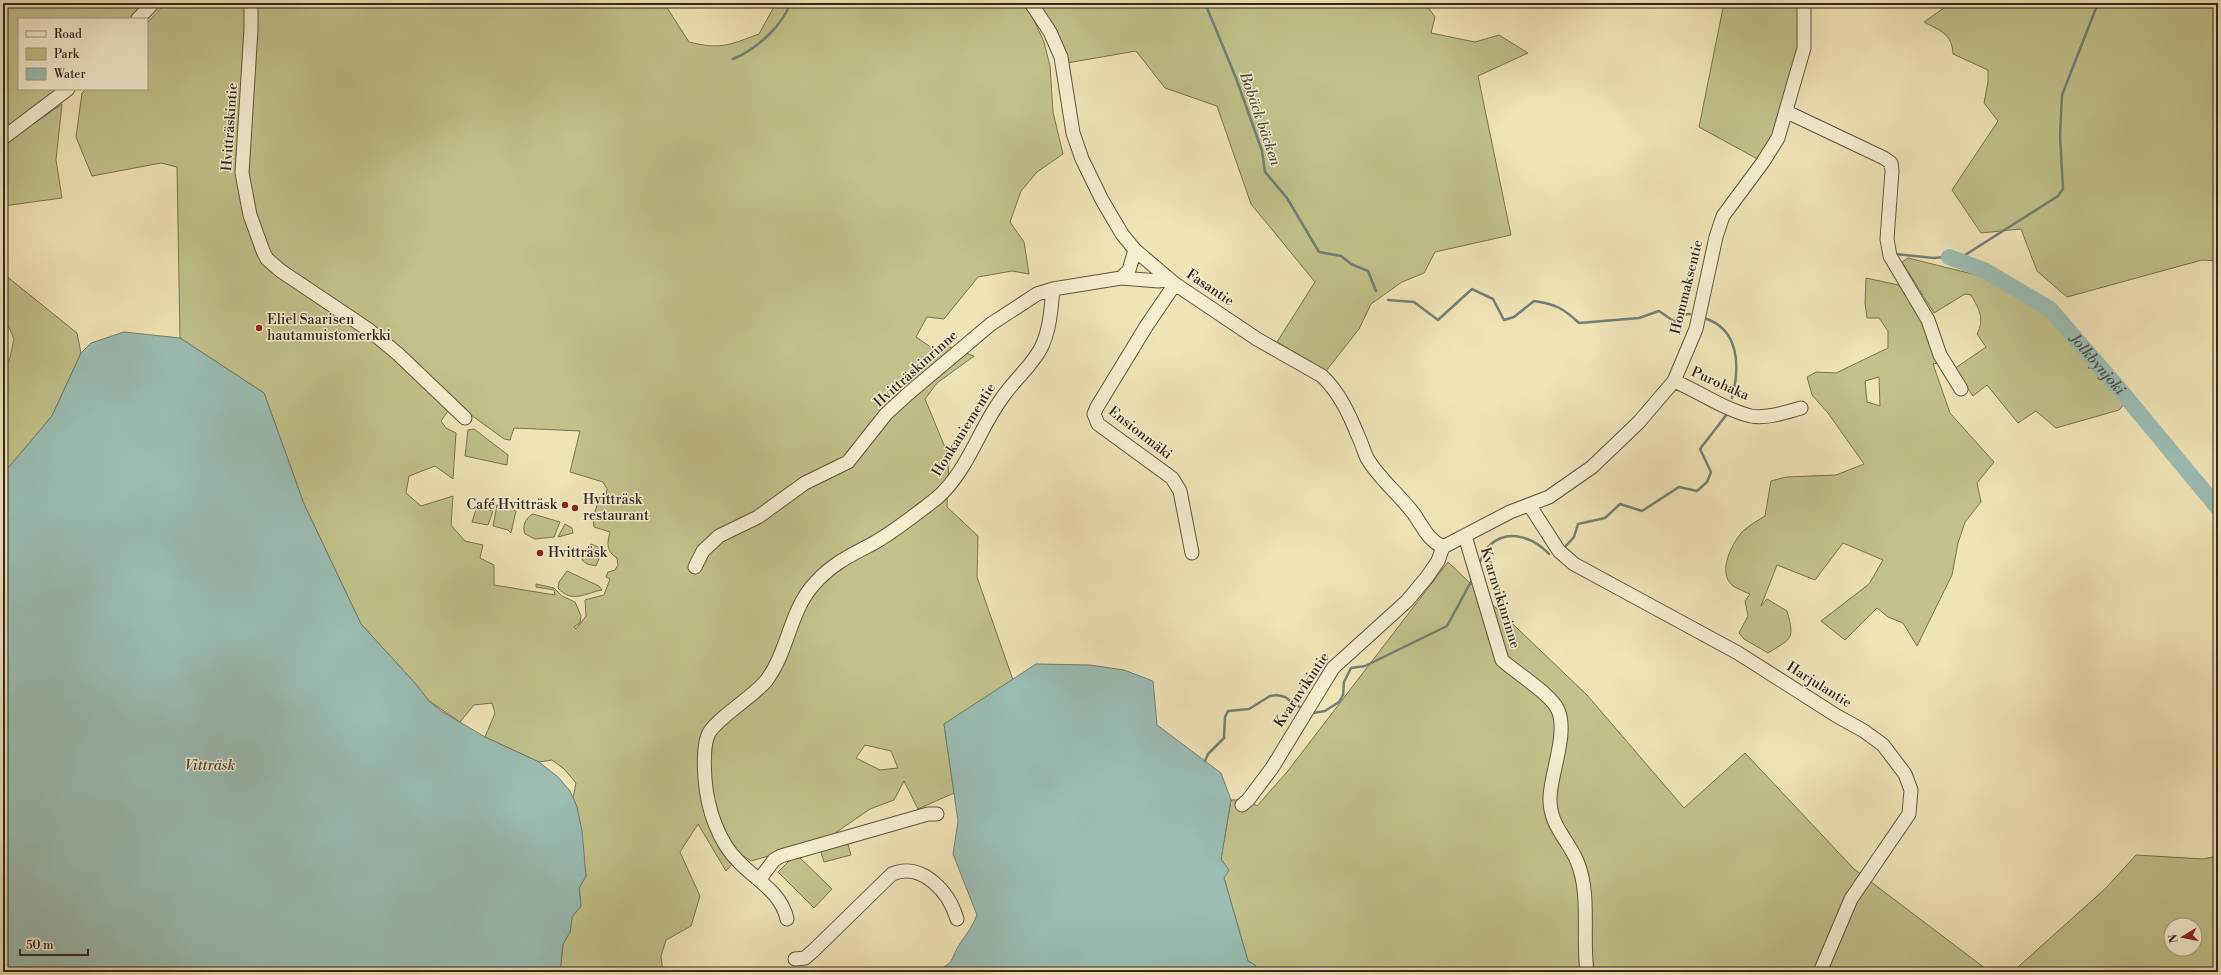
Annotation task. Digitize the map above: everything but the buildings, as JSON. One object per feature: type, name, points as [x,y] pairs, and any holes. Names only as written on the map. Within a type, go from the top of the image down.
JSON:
[{"type":"street","points":[[139,18],[153,3]]},
{"type":"street","name":"Hvitträskintie","points":[[251,3],[251,44],[242,173],[250,215],[262,251],[267,259],[281,272],[369,330],[398,354],[465,418]]},
{"type":"street","name":"Fasantie","points":[[1031,3],[1050,32],[1061,57],[1073,133],[1082,159],[1102,200],[1122,234],[1134,250],[1172,282],[1257,339],[1322,376],[1330,383],[1352,420],[1366,457],[1379,475],[1413,514],[1427,536],[1435,543],[1443,547]]},
{"type":"street","name":"Hommaksentie","points":[[1443,547],[1510,512],[1530,506],[1549,497],[1592,467],[1639,422],[1674,381],[1696,329],[1716,237],[1723,216],[1763,162],[1778,138],[1787,112],[1804,48],[1804,3]]},
{"type":"street","points":[[3,138],[67,90]]},
{"type":"street","points":[[1787,112],[1884,158],[1891,163],[1892,171],[1887,239],[1890,256],[1928,320],[1940,355],[1961,389]]},
{"type":"street","points":[[1121,278],[1129,270],[1134,250]]},
{"type":"street","points":[[1053,289],[1066,285],[1121,278],[1172,282]]},
{"type":"street","name":"Ensionmäki","points":[[1172,282],[1147,326],[1097,406],[1094,414],[1098,424],[1140,453],[1176,483],[1181,498],[1192,553]]},
{"type":"street","name":"Hvitträskinrinne","points":[[695,567],[704,551],[719,536],[758,517],[805,483],[848,462],[886,414],[909,393],[991,324],[1037,294],[1053,289]]},
{"type":"street","name":"Honkaniementie","points":[[787,919],[785,909],[773,892],[738,861],[724,843],[714,820],[707,797],[705,777],[705,754],[708,735],[717,722],[751,696],[777,665],[792,621],[801,602],[814,583],[833,565],[892,532],[948,487],[1002,397],[1030,366],[1041,347],[1048,328],[1053,289]]},
{"type":"street","name":"Purohaka","points":[[1674,381],[1737,411],[1753,416],[1779,414],[1801,408]]},
{"type":"street","name":"Harjulantie","points":[[1530,506],[1559,551],[1574,564],[1738,653],[1820,706],[1864,731],[1883,745],[1905,774],[1911,790],[1909,814],[1852,899],[1820,972]]},
{"type":"street","name":"Kvarnvikinrinne","points":[[1465,536],[1502,660],[1513,670],[1536,685],[1558,710],[1561,726],[1550,798],[1553,821],[1576,860],[1583,880],[1587,972]]},
{"type":"street","name":"Kvarnvikintie","points":[[1242,805],[1248,800],[1272,768],[1334,668],[1407,601],[1438,561],[1443,547]]},
{"type":"street","points":[[759,880],[774,860],[780,856],[928,814],[937,814]]},
{"type":"street","points":[[795,959],[805,958],[892,874],[899,871],[918,872],[929,878],[947,896],[953,905],[957,919]]},
{"type":"green space","points":[[3,3],[145,3],[130,18],[18,18],[18,90],[61,90],[3,130]]},
{"type":"green space","points":[[166,3],[664,3],[689,42],[717,46],[732,43],[759,34],[776,3],[1021,3],[1032,16],[1044,42],[1050,66],[1053,112],[1063,154],[1037,172],[1021,191],[1010,222],[1024,242],[1029,274],[1012,271],[978,277],[944,319],[927,317],[916,337],[932,348],[944,345],[974,356],[937,383],[925,399],[949,457],[947,507],[978,536],[977,577],[1013,680],[944,724],[954,793],[918,809],[904,781],[894,800],[870,809],[825,840],[751,861],[741,854],[726,871],[698,824],[680,852],[700,896],[691,926],[666,940],[661,956],[663,972],[560,972],[563,944],[570,932],[572,917],[581,906],[579,888],[586,876],[577,807],[573,798],[576,783],[564,769],[552,760],[539,762],[485,737],[495,713],[492,703],[474,705],[460,722],[429,701],[414,682],[361,624],[304,504],[264,393],[180,338],[177,167],[161,163],[92,176],[76,137],[82,93],[85,90],[148,90],[148,22]],"holes":[[[448,411],[467,412],[504,439],[510,440],[514,428],[580,431],[570,472],[603,482],[607,489],[605,500],[598,502],[593,518],[594,527],[610,532],[608,547],[611,553],[617,558],[618,565],[615,570],[608,572],[606,577],[610,579],[604,595],[585,600],[586,616],[576,629],[574,627],[580,623],[581,616],[575,602],[562,596],[554,588],[536,584],[536,587],[554,590],[555,595],[494,585],[494,565],[480,558],[483,545],[465,541],[451,525],[453,496],[421,506],[406,493],[409,476],[435,466],[453,479],[456,433],[446,428],[441,421]],[[865,745],[891,751],[898,768],[880,770],[856,758]]]},
{"type":"green space","points":[[1037,3],[1425,3],[1435,17],[1431,33],[1475,42],[1499,35],[1528,53],[1478,76],[1511,235],[1435,252],[1424,273],[1402,282],[1371,304],[1359,329],[1326,371],[1277,342],[1315,282],[1251,204],[1217,106],[1165,88],[1136,51],[1067,63],[1063,46]]},
{"type":"green space","points":[[1724,3],[1804,3],[1803,50],[1763,162],[1699,127]]},
{"type":"green space","points":[[1951,3],[2218,3],[2218,261],[2202,260],[2067,297],[2037,271],[2021,229],[1981,233],[1952,190],[1998,121],[1984,103],[1988,82],[1988,70],[1953,54],[1948,37],[1924,22]]},
{"type":"green space","points":[[62,104],[56,160],[62,198],[3,206],[3,145]]},
{"type":"green space","points":[[1908,258],[2013,284],[2033,294],[2126,402],[2119,410],[2056,428],[2036,411],[2018,423],[1987,385],[1973,396],[1954,369],[1986,347],[1977,334],[1981,324],[1981,319],[1976,305],[1971,295],[1965,294],[1934,313],[1902,262]]},
{"type":"green space","points":[[5,275],[77,333],[81,353],[52,416],[3,474],[3,359],[9,362],[14,339],[3,313],[3,278]]},
{"type":"green space","points":[[1866,278],[1903,286],[1927,324],[1938,363],[1933,364],[1950,413],[1994,462],[1977,483],[1981,502],[1965,522],[1958,543],[1952,575],[1917,646],[1903,623],[1888,617],[1877,608],[1845,640],[1821,621],[1869,584],[1883,560],[1843,543],[1815,580],[1777,565],[1761,606],[1767,599],[1787,611],[1791,633],[1787,641],[1768,653],[1744,639],[1739,633],[1748,616],[1745,601],[1750,594],[1733,586],[1728,580],[1726,574],[1727,559],[1730,551],[1742,532],[1765,516],[1771,481],[1786,477],[1836,475],[1864,464],[1828,413],[1812,395],[1807,377],[1816,372],[1836,373],[1888,348],[1888,331],[1879,318],[1867,318],[1865,303]],"holes":[[[1879,377],[1880,406],[1867,402],[1865,381]]]},
{"type":"green space","points":[[474,429],[508,455],[507,465],[465,456],[468,430]]},
{"type":"green space","points":[[497,505],[516,511],[511,533],[508,530],[493,526]]},
{"type":"green space","points":[[477,506],[493,511],[488,525],[472,522]]},
{"type":"green space","points":[[533,514],[560,522],[554,537],[535,539],[525,534],[525,523]]},
{"type":"green space","points":[[565,524],[572,528],[573,533],[558,537]]},
{"type":"green space","points":[[591,544],[603,549],[596,566],[587,564],[582,560],[584,552]]},
{"type":"green space","points":[[1448,562],[1587,695],[1684,808],[1745,753],[1854,869],[1990,972],[1258,972],[1255,965],[1248,961],[1224,878],[1221,859],[1231,800],[1248,800],[1257,806],[1287,772]]},
{"type":"green space","points":[[567,571],[599,586],[602,590],[579,596],[563,593],[558,588],[559,582]]},
{"type":"green space","points":[[847,841],[851,855],[824,862],[820,849]]},
{"type":"green space","points":[[796,854],[832,889],[814,908],[778,872]]},
{"type":"green space","points":[[2136,855],[2203,859],[2218,856],[2218,972],[2017,972],[2018,967],[2106,888]]},
{"type":"water","name":"Vitträsk","points":[[124,332],[180,338],[264,393],[304,504],[361,624],[414,682],[429,701],[441,711],[485,737],[539,762],[558,777],[570,791],[577,807],[582,831],[586,876],[579,888],[581,906],[572,917],[570,932],[563,944],[560,972],[3,972],[3,474],[52,416],[81,353],[91,343]]},
{"type":"water","points":[[1036,664],[1090,665],[1124,670],[1153,681],[1157,725],[1221,773],[1231,800],[1221,859],[1229,870],[1224,878],[1248,961],[1255,965],[1258,972],[932,972],[949,963],[972,926],[977,915],[953,854],[958,821],[944,724]]},
{"type":"waterway","points":[[733,59],[750,50],[767,36],[781,20],[790,3]]},
{"type":"waterway","name":"Bobäck bäcken","points":[[1205,3],[1236,78],[1262,151],[1265,172],[1287,198],[1319,252],[1341,256],[1351,264],[1368,271],[1376,291]]},
{"type":"waterway","points":[[1895,254],[1934,258],[1965,255],[2058,196],[2063,189],[2060,136],[2062,95],[2098,3]]},
{"type":"waterway","name":"Jolkbynjoki","points":[[1949,257],[1984,270],[2050,309],[2121,391],[2218,508]]},
{"type":"waterway","name":"Bobäck bäcken","points":[[1388,300],[1414,302],[1438,320],[1472,289],[1493,299],[1504,320],[1514,317],[1534,301],[1558,308],[1579,323],[1639,318],[1659,311],[1675,322],[1680,315],[1690,314]]},
{"type":"waterway","name":"Bobäck bäcken","points":[[1704,318],[1716,323],[1725,331],[1731,340],[1736,362],[1735,386],[1732,398]]},
{"type":"waterway","name":"Bobäck bäcken","points":[[1564,548],[1574,537],[1578,524],[1605,518],[1620,504],[1642,511],[1679,487],[1697,491],[1707,482],[1711,472],[1700,449],[1727,414]]},
{"type":"waterway","name":"Bobäck bäcken","points":[[1479,564],[1488,547],[1497,540],[1505,537],[1513,536],[1529,540],[1536,543],[1549,554]]},
{"type":"waterway","name":"Bobäck bäcken","points":[[1313,713],[1325,711],[1339,702],[1343,695],[1344,682],[1351,668],[1365,666],[1447,626],[1473,578]]},
{"type":"waterway","name":"Bobäck bäcken","points":[[1205,761],[1208,754],[1224,738],[1225,717],[1228,711],[1249,709],[1270,696],[1277,695],[1285,697],[1301,708]]},
{"type":"place","name":"Eliel Saarisen hautamuistomerkki","points":[[259,328]]},
{"type":"place","name":"Café Hvitträsk","points":[[565,505]]},
{"type":"place","name":"Hvitträsk restaurant","points":[[575,508]]},
{"type":"place","name":"Hvitträsk","points":[[540,553]]}]
